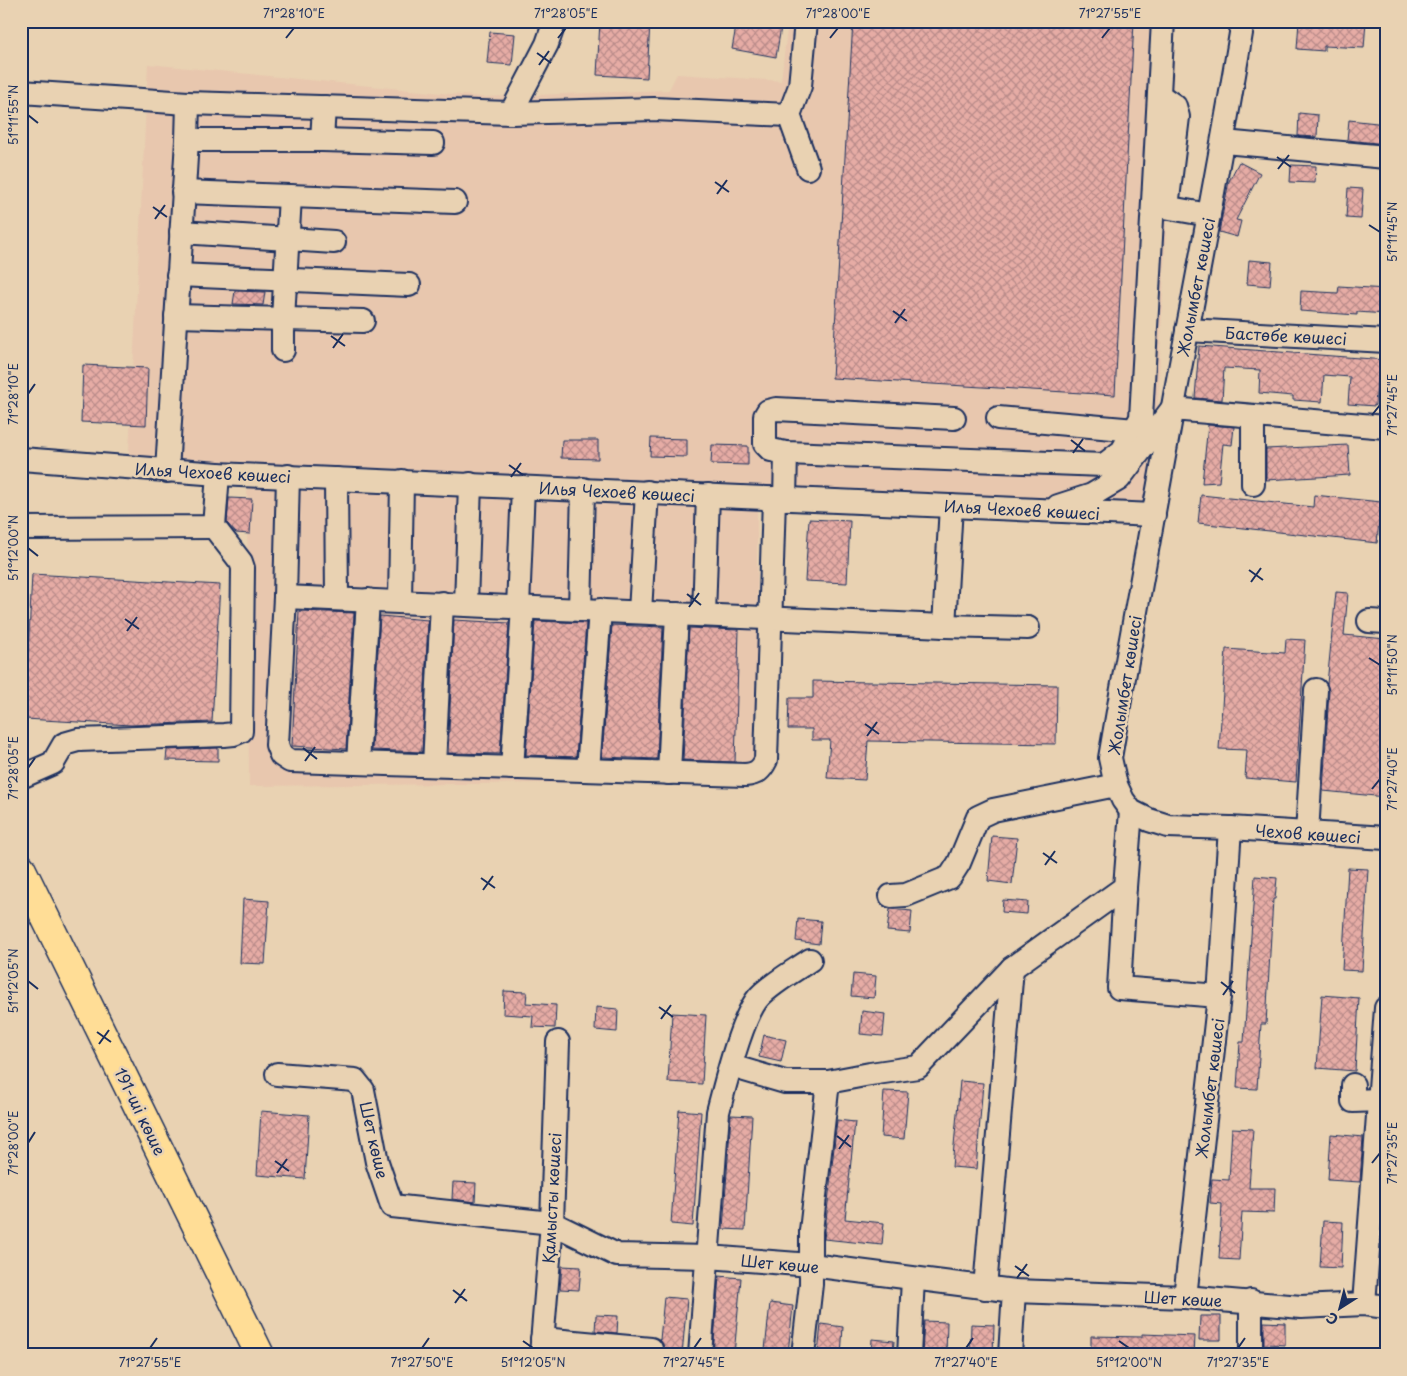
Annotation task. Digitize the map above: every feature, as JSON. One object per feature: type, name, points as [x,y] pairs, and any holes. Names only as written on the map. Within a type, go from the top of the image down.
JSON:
[{"type":"main road","name":"191-ші көше","points":[[21,868],[260,1355]]},
{"type":"street","points":[[510,113],[547,44],[555,21]]},
{"type":"street","points":[[806,21],[800,86],[789,114],[808,168]]},
{"type":"street","points":[[1045,510],[1092,495],[1119,479],[1145,431],[1140,418],[1160,206],[1178,117],[1175,106],[1159,95],[1163,21]]},
{"type":"street","name":"Жолымбет көшесі","points":[[1131,811],[1116,785],[1110,758],[1172,409],[1224,142],[1243,21]]},
{"type":"street","points":[[21,92],[188,103],[510,113],[654,109],[789,114]]},
{"type":"street","points":[[168,471],[188,103]]},
{"type":"street","points":[[322,140],[324,107]]},
{"type":"street","points":[[187,140],[433,142]]},
{"type":"street","points":[[1224,142],[1386,157]]},
{"type":"street","points":[[183,192],[455,202]]},
{"type":"street","points":[[283,350],[290,196]]},
{"type":"street","points":[[1160,206],[1209,215]]},
{"type":"street","points":[[181,232],[334,242]]},
{"type":"street","points":[[178,275],[409,285]]},
{"type":"street","points":[[176,316],[363,321]]},
{"type":"street","name":"Бастөбе көшесі","points":[[1187,330],[1386,341]]},
{"type":"street","points":[[954,418],[776,409],[768,411],[765,416],[765,444],[771,450],[786,453],[1104,465],[1172,409],[1386,427]]},
{"type":"street","points":[[1252,484],[1253,416]]},
{"type":"street","points":[[998,418],[1145,431]]},
{"type":"street","points":[[288,476],[285,597],[277,746],[281,755],[290,761],[745,775],[753,774],[760,770],[766,760],[770,617],[779,498],[786,453]]},
{"type":"street","name":"Илья Чехоев көшесі","points":[[21,459],[218,474],[1154,515]]},
{"type":"street","points":[[21,776],[53,763],[64,744],[78,740],[224,735],[241,731],[243,568],[241,562],[214,528],[218,474]]},
{"type":"street","points":[[336,478],[337,598]]},
{"type":"street","points":[[400,601],[402,482]]},
{"type":"street","points":[[466,604],[470,484]]},
{"type":"street","points":[[512,768],[520,607],[523,487]]},
{"type":"street","points":[[583,489],[590,610],[588,770]]},
{"type":"street","points":[[640,612],[647,492]]},
{"type":"street","points":[[704,615],[708,495]]},
{"type":"street","points":[[944,626],[950,506]]},
{"type":"street","points":[[21,528],[214,528]]},
{"type":"street","points":[[285,597],[944,626],[1028,628]]},
{"type":"street","points":[[358,763],[368,600]]},
{"type":"street","points":[[434,766],[442,603]]},
{"type":"street","points":[[669,773],[677,614]]},
{"type":"street","points":[[1308,833],[1316,690]]},
{"type":"street","points":[[891,896],[906,895],[950,877],[959,863],[978,817],[993,810],[1116,785]]},
{"type":"street","points":[[1219,996],[1119,988],[1125,887],[1131,811],[1149,820],[1168,826],[1230,828]]},
{"type":"street","name":"Жолымбет көшесі","points":[[1185,1297],[1219,996],[1230,828]]},
{"type":"street","name":"Чехов көшесі","points":[[1230,828],[1386,838]]},
{"type":"street","points":[[731,1066],[785,1082],[828,1082],[918,1067],[1012,968],[1125,887]]},
{"type":"street","points":[[700,1355],[718,1112],[750,1009],[760,996],[810,960]]},
{"type":"street","points":[[985,1288],[1012,968]]},
{"type":"street","points":[[1375,1305],[1381,1133],[1379,1100],[1386,1008]]},
{"type":"street","name":"Қамысты көшесі","points":[[542,1347],[552,1223],[558,1042]]},
{"type":"street","name":"Шет көше","points":[[277,1074],[354,1080],[363,1090],[377,1162],[392,1206],[552,1223],[617,1255],[708,1257],[811,1265],[1014,1291],[1185,1297],[1300,1306],[1375,1305]]},
{"type":"street","points":[[803,1355],[811,1284],[811,1231],[828,1082]]},
{"type":"street","points":[[1353,1085],[1353,1101],[1379,1100]]},
{"type":"street","points":[[909,1355],[913,1279]]},
{"type":"street","points":[[1010,1355],[1014,1291]]},
{"type":"street","points":[[1251,1302],[1251,1355]]},
{"type":"street","points":[[542,1347],[651,1349]]},
{"type":"shaded area","points":[[788,21],[1176,21],[1152,525],[128,472],[148,64],[482,97],[669,90],[677,74],[781,81]]},
{"type":"shaded area","points":[[247,487],[757,509],[758,781],[249,786]]},
{"type":"building","points":[[600,21],[650,21],[647,78],[597,75]]},
{"type":"building","points":[[737,21],[782,21],[776,57],[732,49]]},
{"type":"building","points":[[853,21],[1134,21],[1115,395],[832,378]]},
{"type":"building","points":[[1299,21],[1366,21],[1364,48],[1324,46],[1324,51],[1297,49]]},
{"type":"building","points":[[490,32],[515,34],[512,65],[487,63]]},
{"type":"building","points":[[1299,113],[1318,115],[1317,137],[1298,136]]},
{"type":"building","points":[[1349,120],[1386,124],[1386,144],[1347,140]]},
{"type":"building","points":[[1239,162],[1260,173],[1236,220],[1241,221],[1237,237],[1219,232],[1229,181]]},
{"type":"building","points":[[1291,165],[1316,166],[1315,183],[1290,182]]},
{"type":"building","points":[[1348,188],[1363,189],[1361,219],[1346,218]]},
{"type":"building","points":[[1249,260],[1272,262],[1270,286],[1247,284]]},
{"type":"building","points":[[1339,286],[1386,289],[1386,314],[1357,312],[1357,315],[1300,311],[1301,291],[1338,293]]},
{"type":"building","points":[[235,291],[265,292],[263,305],[233,304]]},
{"type":"building","points":[[1199,346],[1386,360],[1386,380],[1377,379],[1375,406],[1348,404],[1350,377],[1324,375],[1322,402],[1293,400],[1293,396],[1259,393],[1260,370],[1224,368],[1222,400],[1195,398]]},
{"type":"building","points":[[83,365],[148,368],[146,425],[81,422]]},
{"type":"building","points":[[1208,425],[1234,427],[1232,445],[1223,444],[1219,482],[1202,483]]},
{"type":"building","points":[[651,438],[687,439],[687,457],[650,456]]},
{"type":"building","points":[[562,440],[598,440],[598,459],[561,458]]},
{"type":"building","points":[[712,445],[748,446],[748,465],[711,464]]},
{"type":"building","points":[[1348,445],[1350,475],[1266,480],[1266,449]]},
{"type":"building","points":[[1201,495],[1313,507],[1314,495],[1381,502],[1377,543],[1198,523]]},
{"type":"building","points":[[229,498],[252,499],[250,534],[236,533],[227,523]]},
{"type":"building","points":[[809,519],[850,521],[847,583],[805,581]]},
{"type":"building","points":[[32,574],[220,585],[212,722],[131,725],[25,719]]},
{"type":"building","points":[[1336,592],[1348,593],[1344,635],[1386,639],[1386,797],[1323,791],[1329,691],[1327,684]]},
{"type":"building","points":[[299,611],[354,613],[346,749],[292,746]]},
{"type":"building","points":[[380,616],[428,620],[422,752],[372,750]]},
{"type":"building","points":[[454,620],[509,623],[500,754],[448,753]]},
{"type":"building","points":[[535,621],[586,623],[576,757],[526,755]]},
{"type":"building","points":[[612,625],[663,627],[657,759],[602,757]]},
{"type":"building","points":[[689,628],[739,630],[735,762],[683,760]]},
{"type":"building","points":[[1286,639],[1305,640],[1296,782],[1245,778],[1247,750],[1219,749],[1226,649],[1285,653]]},
{"type":"building","points":[[813,681],[1057,685],[1056,744],[868,741],[865,780],[827,778],[830,740],[812,740],[812,729],[788,729],[789,698],[813,698]]},
{"type":"building","points":[[218,748],[218,761],[166,760],[167,750]]},
{"type":"building","points":[[992,836],[1017,838],[1012,884],[988,881]]},
{"type":"building","points":[[1348,868],[1368,869],[1362,971],[1342,970]]},
{"type":"building","points":[[1255,876],[1277,878],[1275,899],[1273,899],[1266,1024],[1261,1024],[1257,1089],[1237,1088],[1240,1042],[1244,1042]]},
{"type":"building","points":[[243,899],[269,901],[265,964],[240,963]]},
{"type":"building","points":[[1003,900],[1028,902],[1027,914],[1002,912]]},
{"type":"building","points":[[890,909],[912,911],[910,933],[887,931]]},
{"type":"building","points":[[798,919],[821,921],[819,944],[796,941]]},
{"type":"building","points":[[853,974],[876,976],[874,998],[851,996]]},
{"type":"building","points":[[504,991],[527,992],[526,1003],[556,1005],[555,1028],[532,1027],[533,1016],[503,1014]]},
{"type":"building","points":[[1322,995],[1359,998],[1355,1071],[1317,1068]]},
{"type":"building","points":[[596,1007],[618,1009],[617,1032],[595,1030]]},
{"type":"building","points":[[862,1011],[885,1014],[883,1036],[860,1034]]},
{"type":"building","points":[[672,1013],[706,1015],[702,1084],[668,1082]]},
{"type":"building","points":[[764,1035],[786,1040],[781,1062],[759,1057]]},
{"type":"building","points":[[960,1081],[983,1083],[976,1169],[952,1167]]},
{"type":"building","points":[[884,1091],[908,1092],[904,1139],[881,1137]]},
{"type":"building","points":[[679,1110],[701,1112],[693,1226],[671,1224]]},
{"type":"building","points":[[261,1111],[309,1115],[305,1179],[257,1175]]},
{"type":"building","points":[[731,1115],[752,1116],[745,1230],[723,1229]]},
{"type":"building","points":[[837,1120],[855,1122],[845,1219],[884,1223],[882,1245],[824,1239]]},
{"type":"building","points":[[1232,1128],[1253,1129],[1249,1188],[1275,1188],[1274,1213],[1242,1212],[1239,1260],[1219,1259],[1222,1204],[1210,1203],[1212,1179],[1229,1180]]},
{"type":"building","points":[[1331,1134],[1363,1137],[1360,1182],[1328,1180]]},
{"type":"building","points":[[453,1182],[476,1183],[475,1202],[452,1199]]},
{"type":"building","points":[[1323,1221],[1343,1222],[1341,1268],[1320,1267]]},
{"type":"building","points":[[562,1266],[581,1267],[579,1290],[560,1289]]},
{"type":"building","points":[[719,1276],[741,1278],[734,1355],[713,1355]]},
{"type":"building","points":[[664,1297],[687,1299],[682,1355],[662,1355],[664,1350],[660,1340]]},
{"type":"building","points":[[770,1303],[793,1306],[788,1353],[765,1350]]},
{"type":"building","points":[[596,1315],[618,1316],[617,1333],[595,1331]]},
{"type":"building","points":[[1200,1316],[1221,1316],[1221,1340],[1199,1340]]},
{"type":"building","points":[[924,1321],[947,1322],[946,1355],[922,1355]]},
{"type":"building","points":[[1264,1322],[1285,1323],[1285,1345],[1264,1344]]},
{"type":"building","points":[[821,1324],[843,1327],[841,1355],[818,1355]]},
{"type":"building","points":[[971,1324],[994,1325],[993,1355],[970,1355]]},
{"type":"building","points":[[1142,1334],[1195,1336],[1194,1355],[1091,1355],[1091,1336],[1142,1337]]},
{"type":"building","points":[[872,1339],[894,1341],[893,1355],[871,1355]]}]
